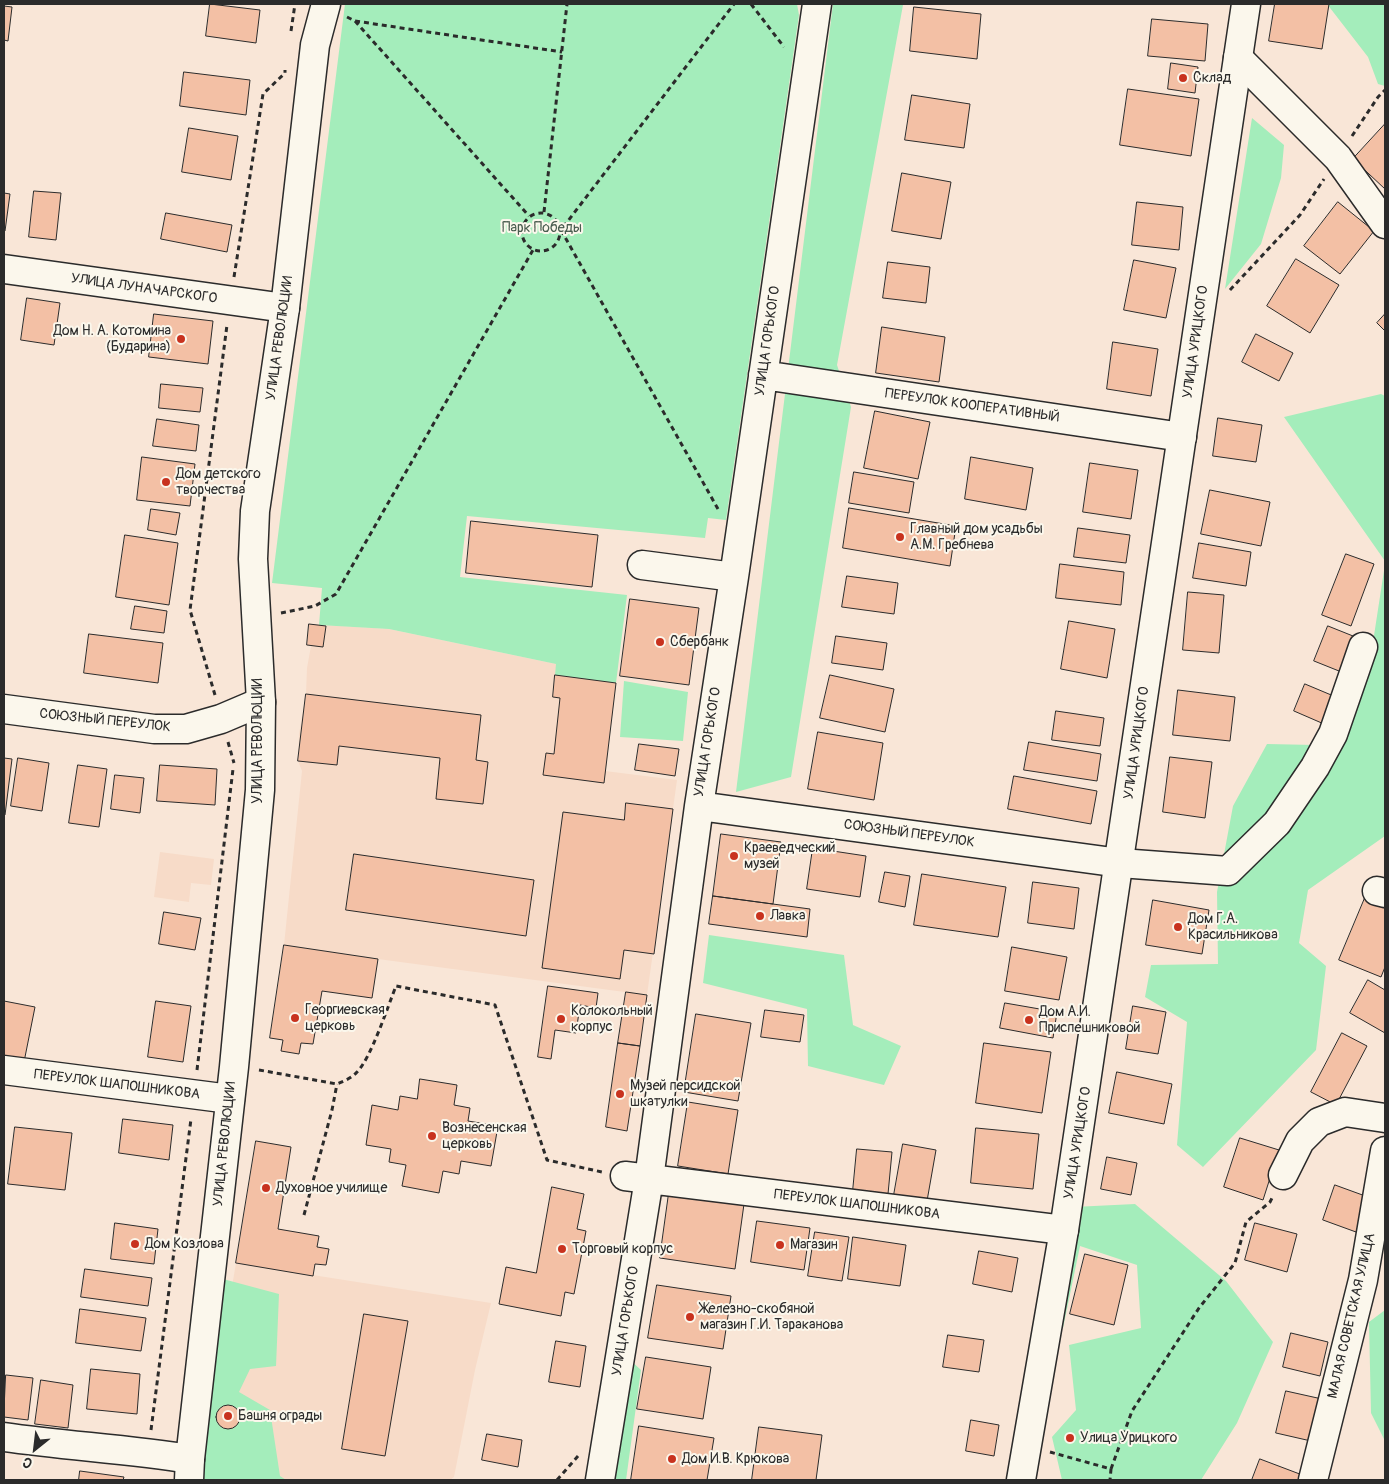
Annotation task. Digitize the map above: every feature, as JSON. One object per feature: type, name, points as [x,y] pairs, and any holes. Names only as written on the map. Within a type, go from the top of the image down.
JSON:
[{"type":"street","name":"УЛИЦА ГОРЬКОГО","points":[[600,1480],[637,1178],[699,806],[817,4]]},
{"type":"street","name":"УЛИЦА УРИЦКОГО","points":[[1021,1480],[1064,1230],[1120,863],[1246,4]]},
{"type":"street","name":"УЛИЦА РЕВОЛЮЦИИ","points":[[190,1470],[234,1067],[260,790],[261,702],[253,559],[255,511],[285,308],[315,45],[334,9]]},
{"type":"street","points":[[1238,58],[1338,158],[1385,224]]},
{"type":"street","name":"УЛИЦА ЛУНАЧАРСКОГО","points":[[4,269],[285,308]]},
{"type":"street","name":"ПЕРЕУЛОК КООПЕРАТИВНЫЙ","points":[[763,375],[1182,437]]},
{"type":"street","points":[[642,565],[734,577]]},
{"type":"street","name":"СОЮЗНЫЙ ПЕРЕУЛОК","points":[[699,806],[1120,863],[1228,871],[1277,823],[1315,767],[1334,734],[1363,648]]},
{"type":"street","name":"СОЮЗНЫЙ ПЕРЕУЛОК","points":[[4,709],[154,729],[186,730],[221,719],[261,702]]},
{"type":"street","name":"ПЕРЕУЛОК ШАПОШНИКОВА","points":[[4,1070],[230,1099]]},
{"type":"street","points":[[1283,1175],[1300,1141],[1319,1122],[1345,1112],[1385,1118]]},
{"type":"street","name":"МАЛАЯ СОВЕТСКАЯ УЛИЦА","points":[[1313,1480],[1363,1280],[1385,1151]]},
{"type":"street","name":"ПЕРЕУЛОК ШАПОШНИКОВА","points":[[637,1178],[1064,1230]]},
{"type":"street","points":[[4,1437],[149,1453],[190,1470]]},
{"type":"path","points":[[544,212],[567,4]]},
{"type":"path","points":[[721,514],[561,230],[558,222],[544,212],[536,213],[529,216],[523,224],[522,234],[525,243],[532,250],[543,252],[552,248],[559,240],[561,230],[734,4]]},
{"type":"path","points":[[751,4],[784,47]]},
{"type":"path","points":[[334,9],[355,21],[529,216]]},
{"type":"path","points":[[355,21],[562,52]]},
{"type":"path","points":[[1226,294],[1300,214],[1378,96],[1385,90]]},
{"type":"path","points":[[256,618],[315,606],[336,594],[532,250]]},
{"type":"path","points":[[234,1067],[272,1071],[338,1084],[358,1072],[369,1053],[396,986],[495,1005],[547,1160],[637,1178]]},
{"type":"path","points":[[304,1215],[338,1084]]},
{"type":"path","points":[[1110,1480],[1111,1469],[1132,1411],[1199,1308],[1234,1263],[1246,1222],[1270,1202],[1283,1175]]},
{"type":"path","points":[[557,1480],[581,1452]]},
{"type":"path","points":[[1049,1452],[1111,1469]]},
{"type":"shaded area","points":[[309,624],[389,629],[556,664],[556,675],[616,683],[605,771],[677,780],[647,995],[284,945],[302,771],[298,761],[299,734],[306,694],[307,668],[311,646],[307,645]]},
{"type":"shaded area","points":[[160,852],[214,859],[211,885],[191,883],[189,902],[154,897]]},
{"type":"shaded area","points":[[236,1263],[491,1303],[475,1370],[454,1477],[450,1480],[207,1480],[213,1399]]},
{"type":"green space","name":"Парк Победы","points":[[345,4],[797,4],[799,15],[726,520],[708,518],[705,538],[467,516],[460,577],[627,595],[616,683],[555,675],[556,664],[389,629],[319,625],[322,588],[272,583]]},
{"type":"green space","points":[[833,4],[903,5],[837,365],[851,407],[791,777],[736,792]]},
{"type":"green space","points":[[1327,4],[1385,4],[1385,86],[1378,84],[1368,57]]},
{"type":"green space","points":[[1252,118],[1284,145],[1281,178],[1261,244],[1225,289]]},
{"type":"green space","points":[[1381,394],[1385,396],[1385,561],[1284,417]]},
{"type":"green space","points":[[1385,564],[1385,836],[1308,890],[1299,943],[1326,966],[1316,1050],[1203,1167],[1177,1145],[1187,1022],[1145,997],[1151,965],[1218,964],[1217,892],[1233,806],[1267,744],[1315,745],[1367,681]]},
{"type":"green space","points":[[624,681],[688,692],[683,741],[620,737]]},
{"type":"green space","points":[[709,935],[844,955],[853,1025],[901,1046],[884,1085],[808,1066],[807,1009],[703,983]]},
{"type":"green space","points":[[1135,1204],[1226,1281],[1273,1342],[1237,1423],[1201,1480],[1062,1480],[1052,1437],[1076,1410],[1069,1345],[1141,1328],[1137,1265],[1080,1246],[1063,1328],[1028,1352],[1053,1208]]},
{"type":"green space","points":[[223,1279],[279,1294],[276,1366],[250,1369],[239,1392],[270,1410],[280,1476],[286,1480],[198,1480]]},
{"type":"green space","points":[[1385,1310],[1385,1441],[1371,1413],[1369,1322]]},
{"type":"green space","points":[[628,1358],[641,1370],[626,1480],[613,1480]]},
{"type":"building","points":[[210,4],[260,10],[256,43],[206,36]]},
{"type":"building","points":[[1275,4],[1329,4],[1322,49],[1269,41]]},
{"type":"building","points":[[4,6],[12,7],[8,41],[4,40]]},
{"type":"building","points":[[914,7],[981,14],[977,59],[910,51]]},
{"type":"building","points":[[1152,19],[1208,24],[1205,61],[1148,56]]},
{"type":"building","name":"Склад","points":[[1171,63],[1198,67],[1195,93],[1168,89]]},
{"type":"building","points":[[184,72],[250,80],[246,115],[180,106]]},
{"type":"building","points":[[1128,89],[1199,99],[1191,156],[1120,145]]},
{"type":"building","points":[[912,95],[970,104],[964,148],[905,140]]},
{"type":"building","points":[[1385,124],[1385,189],[1353,159]]},
{"type":"building","points":[[189,128],[238,136],[231,180],[182,172]]},
{"type":"building","points":[[902,173],[951,182],[941,239],[892,231]]},
{"type":"building","points":[[34,191],[61,193],[56,240],[29,237]]},
{"type":"building","points":[[4,193],[10,194],[5,231],[4,230]]},
{"type":"building","points":[[1137,202],[1183,207],[1179,250],[1132,245]]},
{"type":"building","points":[[1338,202],[1374,231],[1340,274],[1304,246]]},
{"type":"building","points":[[166,213],[232,225],[227,252],[161,239]]},
{"type":"building","points":[[1296,259],[1339,285],[1310,333],[1267,306]]},
{"type":"building","points":[[1134,260],[1176,268],[1166,318],[1124,310]]},
{"type":"building","points":[[888,262],[930,267],[926,303],[883,298]]},
{"type":"building","points":[[27,298],[60,303],[54,345],[21,340]]},
{"type":"building","name":"Дом Н. А. Котомина (Бударина)","points":[[154,314],[213,321],[208,364],[149,357]]},
{"type":"building","points":[[1385,314],[1385,331],[1377,323]]},
{"type":"building","points":[[882,327],[945,337],[939,382],[876,373]]},
{"type":"building","points":[[1256,334],[1293,353],[1279,381],[1242,362]]},
{"type":"building","points":[[1113,342],[1158,349],[1151,396],[1107,389]]},
{"type":"building","points":[[161,384],[203,388],[200,412],[159,408]]},
{"type":"building","points":[[875,411],[930,422],[918,479],[864,468]]},
{"type":"building","points":[[1218,418],[1262,425],[1256,462],[1213,456]]},
{"type":"building","points":[[157,419],[199,425],[196,451],[153,446]]},
{"type":"building","name":"Дом детского творчества","points":[[142,457],[195,464],[190,506],[137,500]]},
{"type":"building","points":[[971,457],[1033,468],[1026,510],[965,499]]},
{"type":"building","points":[[1090,463],[1138,470],[1131,519],[1083,512]]},
{"type":"building","points":[[854,472],[914,482],[909,513],[849,503]]},
{"type":"building","points":[[1210,490],[1270,502],[1261,546],[1201,534]]},
{"type":"building","name":"Главный дом усадьбы А.М. Гребнева","points":[[849,508],[956,526],[950,566],[843,548]]},
{"type":"building","points":[[151,509],[180,513],[176,535],[148,530]]},
{"type":"building","points":[[471,521],[598,535],[592,587],[466,573]]},
{"type":"building","points":[[1078,528],[1130,535],[1126,563],[1074,557]]},
{"type":"building","points":[[125,535],[178,543],[169,605],[116,597]]},
{"type":"building","points":[[1199,543],[1251,552],[1246,586],[1193,578]]},
{"type":"building","points":[[1346,554],[1374,564],[1351,626],[1322,615]]},
{"type":"building","points":[[1060,564],[1124,572],[1121,605],[1056,598]]},
{"type":"building","points":[[847,576],[898,583],[894,614],[842,607]]},
{"type":"building","points":[[1188,592],[1224,595],[1219,653],[1183,650]]},
{"type":"building","name":"Сбербанк","points":[[630,599],[699,608],[689,685],[620,676]]},
{"type":"building","points":[[135,606],[167,611],[164,633],[131,629]]},
{"type":"building","points":[[1069,621],[1115,629],[1107,678],[1061,669]]},
{"type":"building","points":[[309,624],[326,626],[323,647],[307,645]]},
{"type":"building","points":[[1328,626],[1358,638],[1344,673],[1314,661]]},
{"type":"building","points":[[89,634],[163,643],[158,683],[84,673]]},
{"type":"building","points":[[836,636],[887,643],[883,670],[832,663]]},
{"type":"building","points":[[555,675],[616,683],[604,783],[543,775],[546,753],[554,754],[560,698],[553,697]]},
{"type":"building","points":[[830,675],[894,689],[885,732],[820,718]]},
{"type":"building","points":[[1305,684],[1336,697],[1324,724],[1294,711]]},
{"type":"building","points":[[1178,690],[1235,697],[1230,741],[1173,735]]},
{"type":"building","points":[[306,694],[481,715],[476,760],[488,762],[483,804],[436,799],[440,758],[339,746],[337,765],[298,761]]},
{"type":"building","points":[[1056,711],[1104,718],[1100,746],[1052,740]]},
{"type":"building","points":[[818,732],[883,743],[874,800],[808,789]]},
{"type":"building","points":[[1029,742],[1101,754],[1097,781],[1024,770]]},
{"type":"building","points":[[639,744],[679,749],[675,776],[635,770]]},
{"type":"building","points":[[1170,757],[1212,762],[1205,818],[1163,812]]},
{"type":"building","points":[[4,758],[12,759],[5,815],[4,814]]},
{"type":"building","points":[[18,758],[49,763],[42,811],[11,806]]},
{"type":"building","points":[[78,765],[107,769],[99,827],[69,823]]},
{"type":"building","points":[[160,765],[217,769],[215,805],[157,801]]},
{"type":"building","points":[[115,775],[144,778],[140,813],[111,809]]},
{"type":"building","points":[[1014,776],[1097,791],[1091,824],[1008,809]]},
{"type":"building","points":[[626,803],[673,809],[654,954],[624,950],[620,979],[542,968],[563,812],[624,820]]},
{"type":"building","points":[[721,834],[781,842],[773,904],[713,896]]},
{"type":"building","points":[[813,848],[866,856],[860,897],[807,889]]},
{"type":"building","points":[[354,854],[534,880],[526,936],[346,910]]},
{"type":"building","points":[[885,872],[910,876],[905,907],[879,902]]},
{"type":"building","points":[[922,874],[1006,887],[998,937],[914,925]]},
{"type":"building","points":[[1033,882],[1079,888],[1074,929],[1028,923]]},
{"type":"building","name":"Лавка","points":[[713,896],[810,909],[807,937],[709,924]]},
{"type":"building","points":[[1365,898],[1385,906],[1385,967],[1381,977],[1339,960]]},
{"type":"building","name":"Дом Г.А. Красильникова","points":[[1153,900],[1209,910],[1202,954],[1146,945]]},
{"type":"building","points":[[164,912],[201,918],[195,950],[159,944]]},
{"type":"building","name":"Георгиевская церковь","points":[[284,945],[378,959],[372,998],[322,991],[313,1044],[301,1043],[299,1054],[281,1051],[283,1040],[270,1038]]},
{"type":"building","points":[[1012,947],[1067,957],[1059,1000],[1005,991]]},
{"type":"building","points":[[1368,980],[1385,990],[1385,1033],[1350,1013]]},
{"type":"building","name":"Колокольный корпус","points":[[548,986],[598,993],[596,1008],[580,1005],[576,1033],[555,1030],[551,1059],[538,1057]]},
{"type":"building","points":[[626,992],[647,995],[640,1046],[618,1043]]},
{"type":"building","points":[[4,1001],[35,1007],[24,1062],[4,1058]]},
{"type":"building","points":[[156,1001],[191,1006],[183,1062],[148,1057]]},
{"type":"building","name":"Дом А.И. Приспешниковой","points":[[1005,1003],[1057,1012],[1053,1038],[1000,1028]]},
{"type":"building","points":[[1133,1006],[1166,1012],[1158,1054],[1126,1049]]},
{"type":"building","points":[[765,1010],[804,1015],[800,1042],[761,1037]]},
{"type":"building","points":[[696,1014],[751,1023],[738,1101],[684,1092]]},
{"type":"building","points":[[1342,1033],[1367,1046],[1336,1105],[1311,1092]]},
{"type":"building","points":[[618,1043],[640,1046],[627,1131],[606,1127]]},
{"type":"building","points":[[984,1043],[1051,1052],[1042,1113],[976,1103]]},
{"type":"building","points":[[1117,1072],[1172,1084],[1164,1124],[1109,1113]]},
{"type":"building","name":"Вознесенская церковь","points":[[420,1079],[457,1085],[454,1105],[470,1108],[468,1121],[498,1126],[491,1166],[461,1161],[459,1174],[443,1171],[439,1193],[402,1186],[406,1165],[389,1162],[391,1149],[366,1145],[372,1105],[398,1110],[400,1096],[417,1099]]},
{"type":"building","points":[[688,1102],[738,1110],[728,1174],[678,1166]]},
{"type":"building","points":[[123,1119],[173,1125],[169,1160],[119,1153]]},
{"type":"building","points":[[15,1127],[72,1133],[65,1190],[8,1184]]},
{"type":"building","points":[[976,1128],[1039,1134],[1033,1189],[971,1183]]},
{"type":"building","points":[[1240,1138],[1279,1150],[1263,1200],[1224,1187]]},
{"type":"building","name":"Духовное училище","points":[[256,1141],[291,1147],[278,1229],[319,1236],[317,1247],[329,1249],[326,1265],[315,1264],[313,1276],[236,1263]]},
{"type":"building","points":[[903,1144],[936,1150],[927,1201],[894,1195]]},
{"type":"building","points":[[857,1149],[892,1152],[888,1194],[853,1191]]},
{"type":"building","points":[[1107,1157],[1137,1163],[1131,1195],[1101,1189]]},
{"type":"building","points":[[1335,1185],[1368,1197],[1356,1232],[1323,1220]]},
{"type":"building","name":"Торговый корпус","points":[[552,1187],[584,1194],[577,1229],[586,1231],[574,1294],[565,1292],[561,1316],[499,1304],[506,1267],[536,1273]]},
{"type":"building","points":[[669,1193],[744,1204],[735,1269],[660,1258]]},
{"type":"building","name":"Магазин","points":[[757,1221],[810,1228],[804,1270],[751,1262]]},
{"type":"building","name":"Дом Козлова","points":[[115,1223],[158,1229],[154,1264],[111,1259]]},
{"type":"building","points":[[1255,1223],[1297,1234],[1287,1272],[1245,1260]]},
{"type":"building","points":[[815,1232],[849,1237],[842,1281],[808,1276]]},
{"type":"building","points":[[853,1237],[906,1245],[900,1286],[848,1279]]},
{"type":"building","points":[[979,1251],[1018,1258],[1012,1292],[973,1284]]},
{"type":"building","points":[[1085,1254],[1128,1265],[1114,1325],[1070,1314]]},
{"type":"building","points":[[85,1269],[152,1278],[148,1306],[81,1297]]},
{"type":"building","name":"Железно-скобяной магазин Г.И. Тараканова","points":[[657,1285],[731,1296],[723,1349],[648,1338]]},
{"type":"building","points":[[80,1309],[146,1318],[141,1351],[76,1343]]},
{"type":"building","points":[[364,1314],[408,1321],[385,1456],[342,1449]]},
{"type":"building","points":[[1291,1333],[1328,1342],[1320,1376],[1283,1367]]},
{"type":"building","points":[[948,1335],[984,1340],[979,1372],[943,1367]]},
{"type":"building","points":[[556,1341],[586,1346],[580,1387],[549,1382]]},
{"type":"building","points":[[646,1357],[711,1367],[703,1419],[637,1409]]},
{"type":"building","points":[[91,1369],[140,1374],[137,1414],[87,1409]]},
{"type":"building","points":[[6,1375],[33,1378],[28,1420],[4,1417]]},
{"type":"building","points":[[41,1380],[73,1385],[68,1428],[35,1424]]},
{"type":"building","points":[[1286,1391],[1322,1399],[1311,1441],[1276,1433]]},
{"type":"building","name":"Башня ограды","points":[[228,1405],[233,1406],[239,1412],[239,1422],[233,1428],[228,1429],[223,1428],[217,1422],[216,1417],[217,1412],[223,1406]]},
{"type":"building","points":[[971,1420],[999,1425],[994,1456],[966,1451]]},
{"type":"building","name":"Дом И.В. Крюкова","points":[[639,1426],[714,1438],[707,1480],[631,1480]]},
{"type":"building","points":[[759,1427],[822,1435],[816,1480],[752,1480]]},
{"type":"building","points":[[487,1434],[522,1440],[518,1467],[482,1460]]},
{"type":"building","points":[[1260,1459],[1305,1476],[1303,1480],[1252,1480]]},
{"type":"building","points":[[80,1471],[124,1477],[123,1480],[79,1480]]},
{"type":"place","name":"Склад","points":[[1183,78]]},
{"type":"place","name":"Дом Н. А. Котомина (Бударина)","points":[[181,339]]},
{"type":"place","name":"Дом детского творчества","points":[[166,482]]},
{"type":"place","name":"Главный дом усадьбы А.М. Гребнева","points":[[900,537]]},
{"type":"place","name":"Сбербанк","points":[[660,642]]},
{"type":"place","name":"Краеведческий музей","points":[[734,856]]},
{"type":"place","name":"Лавка","points":[[760,916]]},
{"type":"place","name":"Дом Г.А. Красильникова","points":[[1178,927]]},
{"type":"place","name":"Георгиевская церковь","points":[[295,1018]]},
{"type":"place","name":"Колокольный корпус","points":[[561,1019]]},
{"type":"place","name":"Дом А.И. Приспешниковой","points":[[1029,1020]]},
{"type":"place","name":"Музей персидской шкатулки","points":[[620,1094]]},
{"type":"place","name":"Вознесенская церковь","points":[[432,1136]]},
{"type":"place","name":"Духовное училище","points":[[266,1188]]},
{"type":"place","name":"Дом Козлова","points":[[135,1244]]},
{"type":"place","name":"Магазин","points":[[780,1245]]},
{"type":"place","name":"Торговый корпус","points":[[562,1249]]},
{"type":"place","name":"Железно-скобяной магазин Г.И. Тараканова","points":[[690,1317]]},
{"type":"place","name":"Башня ограды","points":[[228,1416]]},
{"type":"place","name":"Улица Урицкого","points":[[1070,1438]]},
{"type":"place","name":"Дом И.В. Крюкова","points":[[672,1459]]}]
